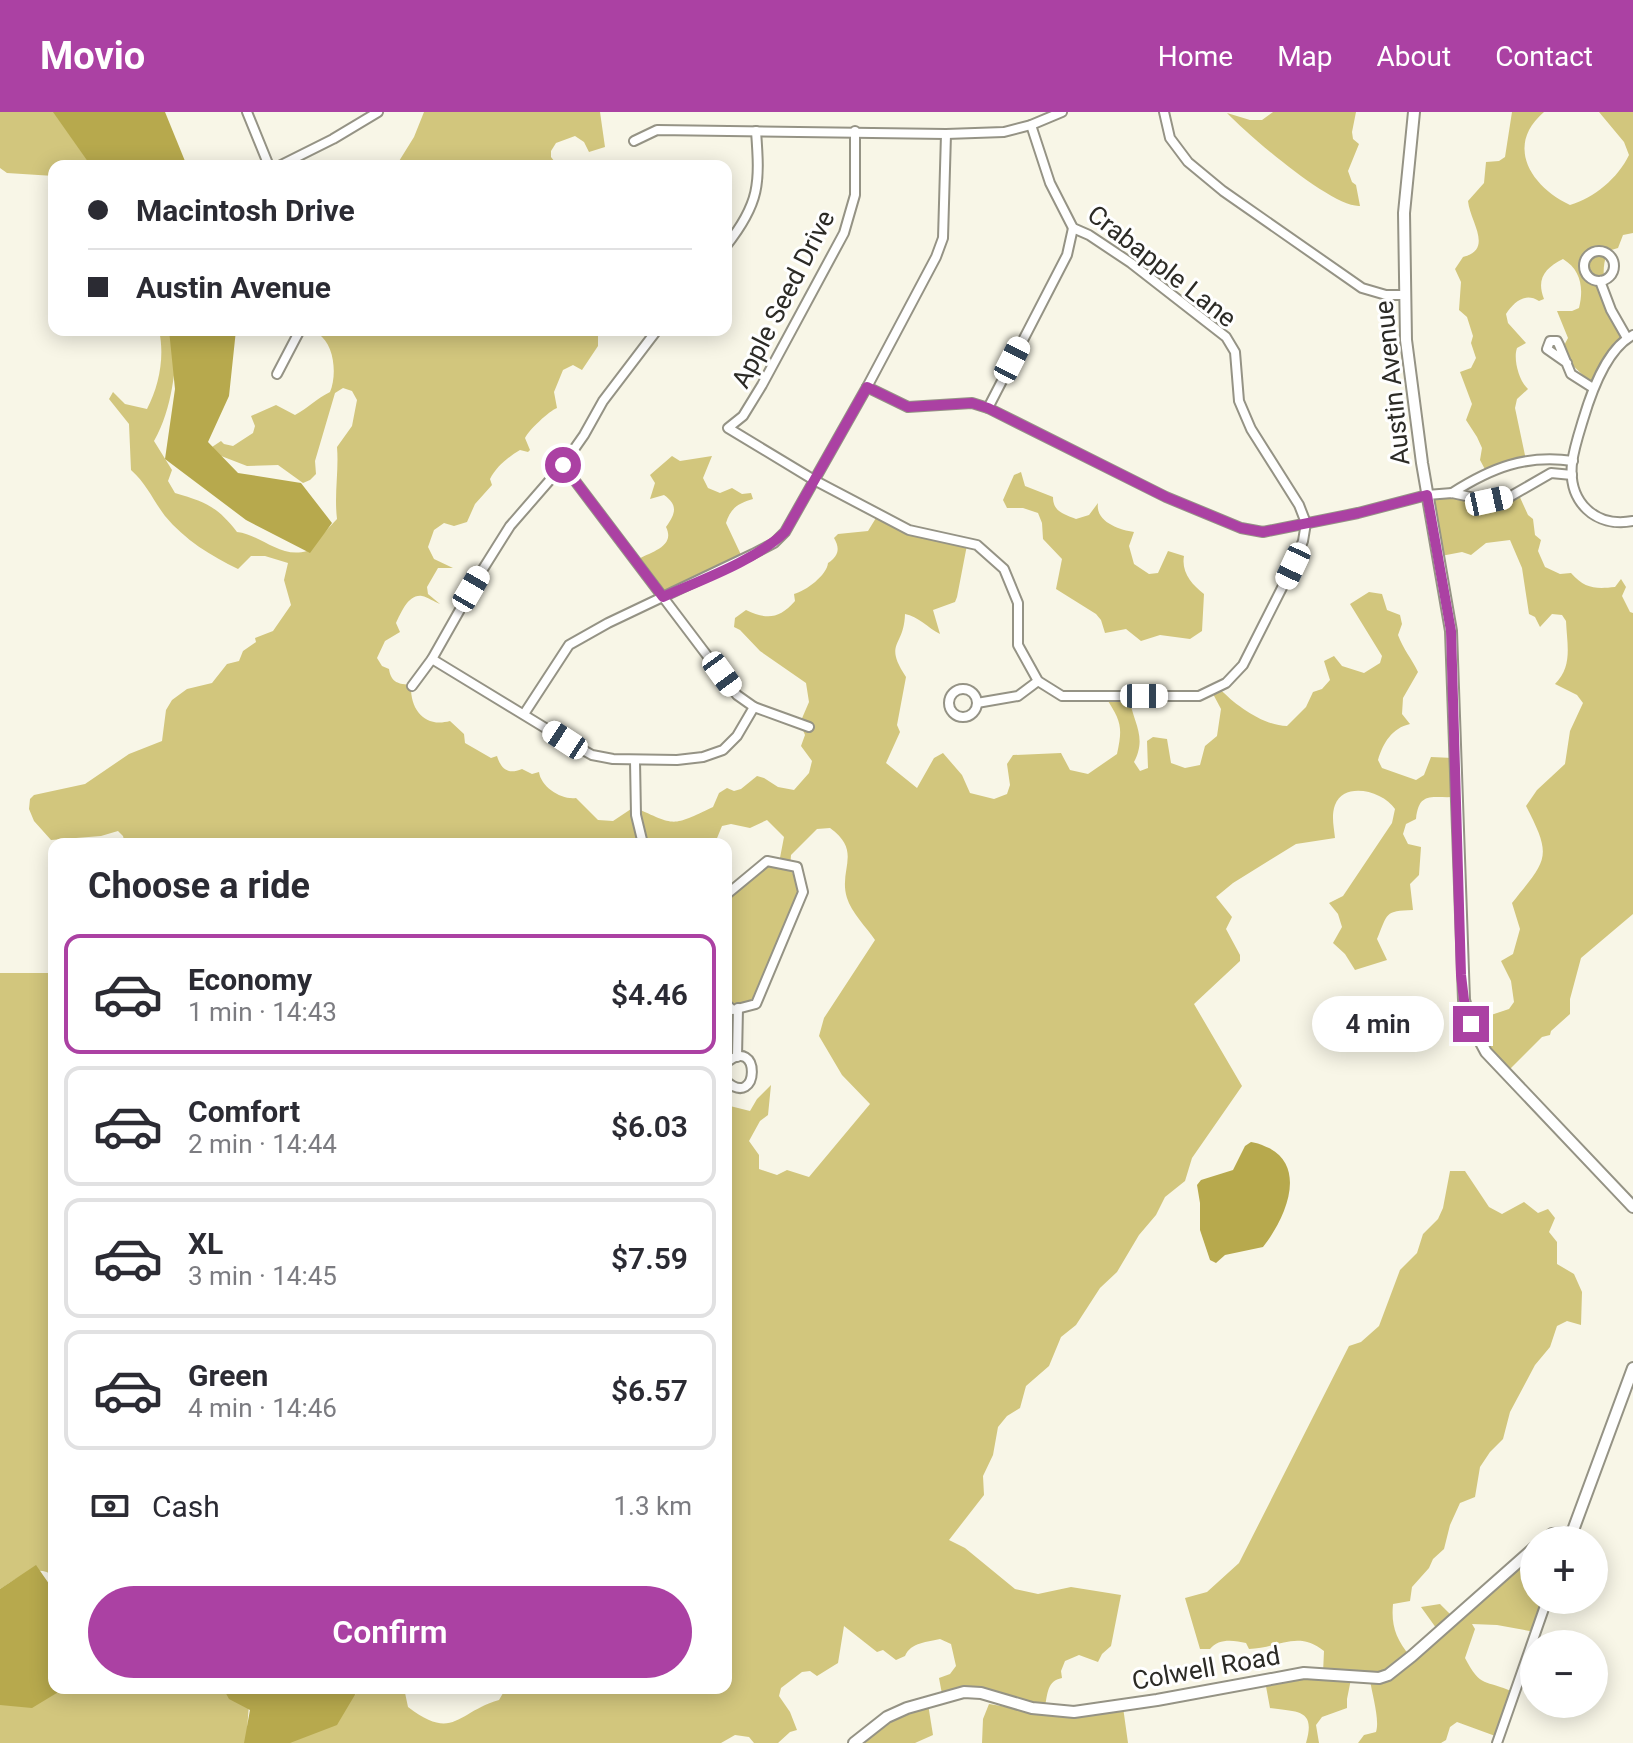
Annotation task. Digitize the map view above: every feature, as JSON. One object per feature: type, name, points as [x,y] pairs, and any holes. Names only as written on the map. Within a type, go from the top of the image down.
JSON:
[{"type":"street","points":[[247,112],[267,160]]},
{"type":"street","points":[[291,160],[378,112]]},
{"type":"street","points":[[634,141],[657,130],[1004,132],[1062,112]]},
{"type":"street","points":[[1164,112],[1170,138],[1188,162],[1223,191],[1362,288],[1386,295],[1404,295]]},
{"type":"street","name":"Austin Avenue","points":[[1414,112],[1404,213],[1404,295],[1411,384],[1451,631],[1464,1000],[1471,1024],[1486,1052],[1633,1207]]},
{"type":"street","name":"Crabapple Lane","points":[[1031,125],[1050,183],[1073,228],[1131,263],[1226,337],[1235,352],[1239,401],[1251,429],[1299,505],[1306,523]]},
{"type":"street","points":[[732,238],[746,220],[755,196],[759,167],[756,131]]},
{"type":"street","name":"Apple Seed Drive","points":[[814,480],[728,428],[743,416],[756,397],[844,233],[855,195],[855,131]]},
{"type":"street","points":[[524,714],[569,645],[774,543],[785,532],[936,257],[943,238],[946,134]]},
{"type":"street","points":[[988,408],[1067,255],[1073,228]]},
{"type":"street","points":[[1600,281],[1611,310],[1630,336],[1609,360],[1593,388],[1572,475],[1578,497],[1588,511],[1607,522],[1633,521]]},
{"type":"street","points":[[277,374],[297,336]]},
{"type":"street","points":[[412,686],[432,659],[510,526],[563,465],[603,401],[652,336]]},
{"type":"street","points":[[1567,363],[1571,374],[1593,388]]},
{"type":"street","points":[[867,387],[908,407],[972,403],[988,408],[1166,497],[1241,528],[1263,532],[1427,495],[1452,493],[1489,501],[1511,496],[1551,473],[1572,475]]},
{"type":"street","points":[[1452,493],[1520,461],[1547,457],[1573,461]]},
{"type":"street","points":[[563,465],[737,695],[754,707],[809,727]]},
{"type":"street","points":[[814,480],[909,530],[977,545],[1004,569],[1018,603],[1018,645],[1038,681],[1062,696],[1199,696],[1226,683],[1243,665],[1271,614],[1303,541],[1306,523]]},
{"type":"street","points":[[432,659],[592,755],[635,761],[703,757],[723,750],[737,736],[754,707]]},
{"type":"street","points":[[977,703],[1018,696],[1038,681]]},
{"type":"street","points":[[635,761],[636,815],[642,838]]},
{"type":"street","points":[[732,890],[767,861],[797,867],[803,892],[756,1004],[732,1009]]},
{"type":"street","points":[[737,1057],[738,1008]]},
{"type":"street","points":[[732,1060],[737,1057],[750,1062],[753,1077],[742,1087],[732,1086]]},
{"type":"street","points":[[1575,1526],[1633,1368]]},
{"type":"street","name":"Colwell Road","points":[[854,1743],[887,1717],[964,1692],[981,1693],[1032,1708],[1074,1712],[1304,1673],[1379,1678],[1388,1675],[1412,1656],[1520,1560]]},
{"type":"street","points":[[1497,1743],[1542,1614]]},
{"type":"shaded area","points":[[0,112],[55,112],[95,160],[48,160],[48,176],[7,173],[0,168]]},
{"type":"shaded area","points":[[53,112],[165,112],[185,160],[87,160]]},
{"type":"shaded area","points":[[424,112],[600,112],[605,147],[589,152],[584,142],[575,136],[556,143],[551,151],[553,160],[400,160]]},
{"type":"shaded area","points":[[1273,112],[1356,112],[1352,132],[1353,139],[1359,144],[1348,171],[1356,185],[1360,206],[1347,203],[1311,183],[1271,153],[1227,113],[1262,120]]},
{"type":"shaded area","points":[[1512,112],[1544,112],[1532,125],[1526,138],[1527,164],[1544,187],[1570,205],[1604,186],[1619,172],[1629,155],[1624,142],[1599,112],[1633,112],[1633,233],[1623,235],[1618,248],[1608,251],[1604,273],[1612,308],[1629,338],[1593,385],[1560,353],[1568,338],[1557,311],[1579,308],[1581,287],[1577,274],[1563,259],[1551,266],[1542,280],[1544,299],[1525,298],[1506,314],[1508,323],[1526,343],[1517,348],[1516,364],[1528,389],[1517,399],[1515,408],[1526,460],[1488,475],[1480,460],[1482,448],[1466,420],[1472,404],[1460,372],[1471,368],[1476,358],[1467,317],[1459,310],[1461,282],[1455,269],[1463,257],[1477,248],[1478,234],[1468,201],[1484,183],[1486,162],[1505,157]]},
{"type":"shaded area","points":[[160,336],[178,336],[169,401],[154,441],[172,470],[168,481],[175,493],[210,506],[237,532],[297,553],[307,551],[337,519],[337,447],[352,426],[357,400],[352,391],[343,388],[335,393],[315,461],[316,474],[303,483],[278,465],[247,466],[216,454],[212,447],[221,441],[233,446],[253,433],[255,426],[251,416],[276,405],[295,415],[330,392],[334,369],[328,345],[320,336],[598,336],[598,346],[582,370],[573,365],[563,370],[554,392],[557,408],[525,438],[530,450],[520,450],[499,466],[490,479],[492,485],[475,504],[467,522],[454,526],[444,523],[434,530],[428,547],[434,559],[453,568],[438,568],[427,587],[428,594],[440,604],[422,596],[409,601],[396,623],[400,632],[385,641],[377,658],[382,666],[389,669],[394,680],[411,685],[413,702],[420,715],[433,722],[450,721],[464,734],[465,743],[491,758],[497,756],[506,770],[522,769],[532,774],[539,772],[548,787],[564,797],[576,798],[598,820],[613,821],[634,807],[666,821],[681,821],[713,807],[719,793],[727,788],[734,791],[741,789],[757,776],[778,787],[794,790],[809,773],[812,761],[801,746],[805,735],[800,723],[809,702],[806,683],[760,651],[734,627],[735,618],[746,610],[767,616],[784,611],[795,601],[794,594],[815,582],[834,558],[838,548],[834,538],[838,534],[868,531],[879,513],[920,533],[967,545],[955,602],[933,610],[940,634],[905,614],[902,633],[896,645],[896,657],[906,677],[897,725],[900,732],[886,763],[917,788],[934,758],[943,753],[962,775],[970,793],[994,799],[1007,794],[1010,785],[1007,764],[1013,755],[1061,753],[1070,770],[1088,774],[1117,754],[1119,724],[1106,698],[1129,698],[1139,738],[1134,762],[1140,771],[1148,768],[1147,741],[1153,737],[1167,739],[1171,763],[1185,768],[1200,765],[1205,746],[1217,736],[1221,709],[1212,692],[1220,689],[1250,714],[1287,726],[1306,707],[1313,692],[1322,689],[1330,680],[1324,661],[1334,656],[1342,666],[1364,673],[1380,663],[1382,656],[1350,604],[1369,592],[1382,594],[1387,610],[1400,615],[1402,624],[1398,635],[1418,672],[1403,698],[1402,714],[1410,724],[1389,737],[1378,760],[1382,768],[1416,780],[1424,775],[1431,757],[1453,758],[1454,797],[1423,800],[1416,819],[1406,824],[1403,834],[1408,844],[1421,847],[1419,875],[1410,884],[1413,910],[1388,915],[1377,939],[1387,960],[1355,970],[1333,943],[1342,927],[1338,914],[1329,903],[1343,896],[1392,823],[1395,809],[1382,797],[1364,791],[1346,793],[1335,805],[1335,838],[1296,844],[1216,897],[1232,917],[1226,929],[1240,955],[1240,961],[1194,1004],[1242,1086],[1192,1158],[1185,1181],[1165,1197],[1117,1272],[1100,1288],[1076,1325],[1061,1337],[1049,1366],[1026,1386],[1020,1408],[1007,1416],[998,1427],[993,1455],[983,1476],[984,1495],[949,1540],[965,1548],[1015,1589],[1038,1594],[1071,1587],[1121,1595],[1111,1646],[1098,1662],[1079,1655],[1065,1661],[1062,1678],[1051,1685],[1045,1706],[977,1689],[942,1694],[939,1678],[950,1674],[956,1666],[951,1644],[940,1639],[920,1643],[896,1660],[883,1650],[877,1652],[844,1626],[838,1663],[817,1676],[810,1671],[802,1672],[781,1688],[779,1696],[797,1730],[778,1743],[754,1743],[749,1737],[735,1735],[721,1743],[286,1743],[356,1694],[405,1694],[408,1707],[423,1717],[446,1723],[499,1700],[502,1694],[732,1694],[732,1106],[750,1111],[771,1085],[768,1115],[760,1121],[749,1141],[759,1155],[759,1169],[777,1175],[787,1170],[809,1177],[870,1104],[842,1075],[819,1036],[824,1018],[875,940],[847,898],[848,853],[845,845],[830,828],[817,829],[791,855],[790,869],[800,886],[797,902],[759,995],[740,1007],[732,1005],[732,890],[761,864],[779,863],[784,837],[767,820],[750,828],[731,824],[722,826],[717,838],[124,838],[118,831],[101,836],[49,838],[34,821],[29,809],[30,799],[34,795],[85,784],[129,754],[162,741],[166,710],[172,700],[187,689],[212,683],[227,664],[239,661],[243,651],[256,642],[255,638],[273,631],[291,605],[284,580],[288,563],[265,556],[251,556],[238,569],[218,559],[173,525],[131,470],[129,424],[109,399],[113,392],[125,404],[147,409],[160,371]]},
{"type":"shaded area","points":[[170,336],[235,336],[229,396],[208,442],[238,473],[301,483],[332,523],[310,553],[246,520],[165,459],[175,389]]},
{"type":"shaded area","points":[[672,456],[680,461],[712,456],[703,478],[708,488],[720,493],[732,488],[742,494],[751,493],[753,499],[735,507],[726,523],[743,559],[663,598],[637,560],[660,548],[668,539],[666,527],[672,518],[673,506],[664,495],[650,499],[655,483],[650,475]]},
{"type":"shaded area","points":[[1021,472],[1025,486],[1053,497],[1057,509],[1067,516],[1076,519],[1089,515],[1098,503],[1104,520],[1134,532],[1129,546],[1134,564],[1149,574],[1158,573],[1168,551],[1184,556],[1188,578],[1204,594],[1202,631],[1190,639],[1160,635],[1141,641],[1126,629],[1105,633],[1096,614],[1056,589],[1062,559],[1043,539],[1038,513],[1023,508],[1007,508],[1003,500],[1014,475]]},
{"type":"shaded area","points":[[1518,493],[1533,519],[1535,535],[1541,540],[1538,551],[1545,567],[1560,574],[1571,573],[1591,587],[1615,587],[1621,579],[1626,587],[1622,596],[1633,613],[1633,914],[1581,958],[1570,999],[1570,1014],[1506,1073],[1470,1022],[1509,1009],[1514,1002],[1511,981],[1501,961],[1513,954],[1520,929],[1512,903],[1539,867],[1543,848],[1526,806],[1537,790],[1565,764],[1570,731],[1583,703],[1577,695],[1555,684],[1567,662],[1566,621],[1562,615],[1552,614],[1540,627],[1535,617],[1529,614],[1522,568],[1510,540],[1486,543],[1471,555],[1462,552],[1441,556],[1428,496],[1460,495],[1490,502]]},
{"type":"shaded area","points":[[0,973],[48,973],[48,1573],[33,1571],[0,1589]]},
{"type":"shaded area","points":[[1251,1142],[1269,1148],[1281,1157],[1288,1169],[1290,1182],[1284,1210],[1263,1247],[1225,1255],[1216,1263],[1210,1260],[1200,1230],[1197,1185],[1201,1180],[1233,1170],[1245,1146]]},
{"type":"shaded area","points":[[1450,1171],[1465,1171],[1489,1207],[1502,1214],[1524,1202],[1538,1213],[1548,1209],[1555,1218],[1549,1232],[1557,1242],[1557,1264],[1574,1274],[1582,1292],[1581,1325],[1567,1321],[1557,1326],[1550,1347],[1535,1365],[1510,1412],[1503,1439],[1480,1467],[1475,1497],[1460,1503],[1444,1549],[1412,1587],[1410,1601],[1393,1604],[1394,1626],[1410,1656],[1439,1632],[1421,1607],[1440,1604],[1454,1618],[1520,1561],[1520,1614],[1542,1614],[1536,1630],[1472,1624],[1475,1629],[1465,1658],[1475,1675],[1484,1682],[1513,1692],[1498,1737],[1457,1722],[1450,1727],[1446,1740],[1441,1743],[1358,1743],[1364,1735],[1376,1732],[1376,1714],[1370,1680],[1351,1679],[1347,1708],[1322,1717],[1316,1725],[1319,1743],[1306,1743],[1309,1724],[1306,1718],[1296,1712],[1270,1708],[1265,1681],[1323,1673],[1324,1651],[1305,1641],[1249,1649],[1246,1643],[1226,1641],[1210,1649],[1200,1649],[1185,1598],[1207,1592],[1239,1563],[1349,1346],[1361,1342],[1379,1326],[1400,1270],[1417,1253],[1423,1234],[1438,1219]]},
{"type":"shaded area","points":[[36,1565],[48,1582],[48,1694],[55,1694],[32,1708],[0,1705],[0,1589]]},
{"type":"shaded area","points":[[48,1688],[48,1694],[233,1694],[249,1704],[246,1743],[0,1743],[0,1692]]},
{"type":"shaded area","points":[[226,1694],[355,1694],[337,1725],[290,1743],[244,1743],[250,1710],[229,1699]]},
{"type":"shaded area","points":[[928,1704],[933,1735],[915,1743],[854,1743],[873,1727]]},
{"type":"shaded area","points":[[989,1704],[1020,1709],[1123,1707],[1128,1743],[982,1743],[983,1719]]},
{"type":"route","points":[[563,465],[663,597],[774,543],[785,532],[867,387],[908,407],[972,403],[988,408],[1166,497],[1241,528],[1263,532],[1427,495],[1451,631],[1461,975],[1471,1024]]}]
